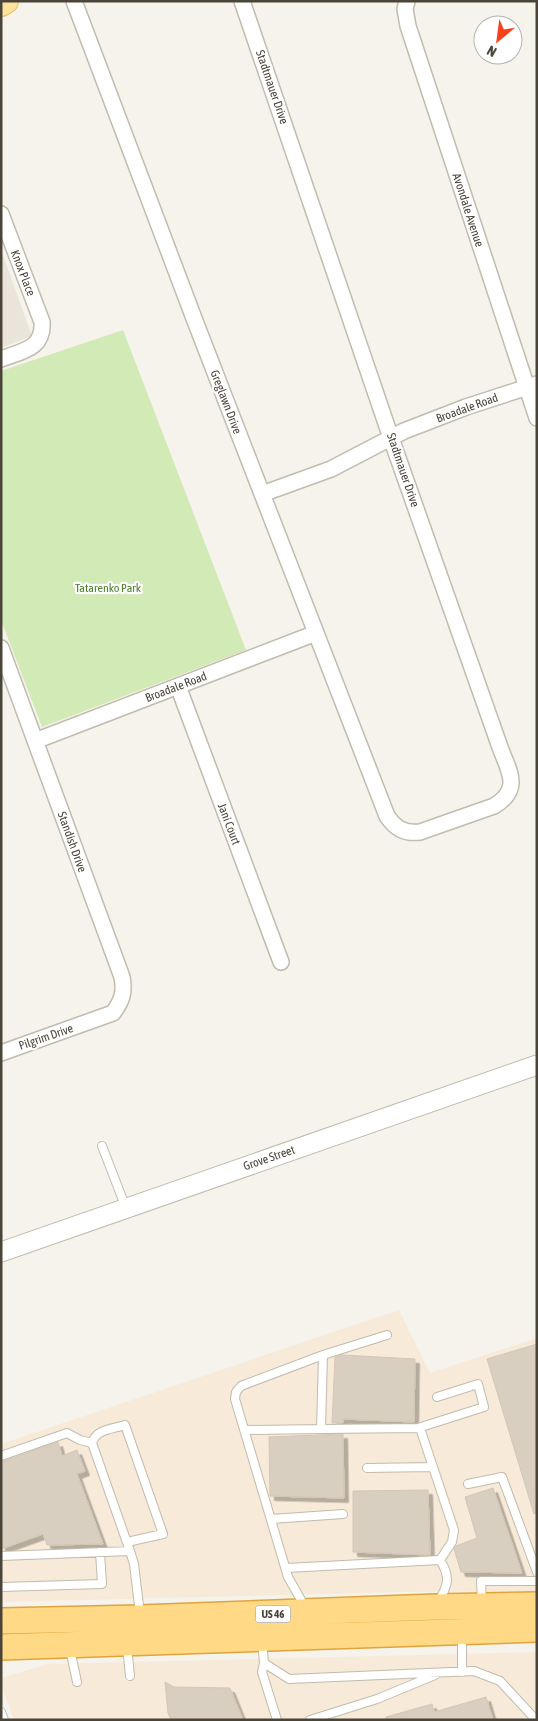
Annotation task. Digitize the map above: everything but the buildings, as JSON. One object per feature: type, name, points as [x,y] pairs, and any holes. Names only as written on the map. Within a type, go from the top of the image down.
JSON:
[{"type":"highway","name":"US 46","points":[[1,1621],[537,1605]]},
{"type":"highway","name":"US 46","points":[[1,1647],[537,1629]]},
{"type":"main road","points":[[1,4],[6,1]]},
{"type":"street","name":"Greglawn Drive","points":[[74,1],[381,802]]},
{"type":"street","name":"Stadtmauer Drive","points":[[242,1],[391,438],[512,778],[508,794],[494,806],[420,832],[412,833],[398,829],[387,816],[381,802]]},
{"type":"street","name":"Avondale Avenue","points":[[407,1],[405,8],[408,26],[532,386],[537,418]]},
{"type":"street","name":"Knox Place","points":[[1,214],[42,322],[40,339],[36,344],[1,359]]},
{"type":"street","name":"Broadale Road","points":[[262,494],[331,469],[391,438],[466,406],[532,386]]},
{"type":"street","name":"Broadale Road","points":[[35,741],[316,633]]},
{"type":"street","name":"Standish Drive","points":[[1,648],[122,977],[124,993],[120,1004],[113,1013],[91,1022]]},
{"type":"street","name":"Jani Court","points":[[178,686],[281,962]]},
{"type":"street","name":"Pilgrim Drive","points":[[1,1053],[91,1022]]},
{"type":"street","name":"Grove Street","points":[[1,1252],[537,1065]]},
{"type":"lane","points":[[102,1146],[126,1208]]},
{"type":"lane","points":[[309,1613],[288,1577],[235,1399],[236,1392],[240,1386],[323,1355],[387,1335]]},
{"type":"lane","points":[[321,1428],[323,1355]]},
{"type":"lane","points":[[245,1430],[420,1428],[484,1407],[478,1384],[437,1397]]},
{"type":"lane","points":[[127,1542],[163,1534],[126,1425],[98,1433],[94,1436],[92,1443],[134,1564],[140,1618]]},
{"type":"lane","points":[[420,1428],[454,1530],[452,1542],[440,1560]]},
{"type":"lane","points":[[1,1456],[68,1433],[80,1440],[92,1443]]},
{"type":"lane","points":[[367,1468],[433,1467]]},
{"type":"lane","points":[[468,1484],[502,1476],[537,1572]]},
{"type":"lane","points":[[271,1519],[343,1514]]},
{"type":"lane","points":[[1,1556],[130,1551]]},
{"type":"lane","points":[[1,1587],[102,1584],[100,1552]]},
{"type":"lane","points":[[286,1568],[440,1560]]},
{"type":"lane","points":[[435,1608],[446,1589],[447,1582],[446,1570],[440,1560]]},
{"type":"lane","points":[[482,1606],[481,1582],[537,1581]]},
{"type":"lane","points":[[462,1632],[462,1672]]},
{"type":"lane","points":[[262,1638],[264,1663],[262,1672],[277,1720]]},
{"type":"lane","points":[[127,1643],[130,1676]]},
{"type":"lane","points":[[69,1645],[77,1682]]},
{"type":"lane","points":[[264,1663],[289,1679],[474,1671],[500,1681],[536,1720]]},
{"type":"lane","points":[[310,1720],[377,1699],[439,1673]]},
{"type":"lane","points":[[1,1712],[4,1720]]},
{"type":"shaded area","points":[[1,250],[32,336],[1,348]]},
{"type":"shaded area","points":[[399,1310],[430,1373],[537,1338],[537,1591],[402,1592],[1,1602],[1,1444]]},
{"type":"shaded area","points":[[537,1652],[537,1720],[14,1720],[1,1684],[1,1678],[48,1664]]},
{"type":"green space","name":"Tatarenko Park","points":[[123,330],[246,650],[42,727],[1,620],[1,371]]}]
